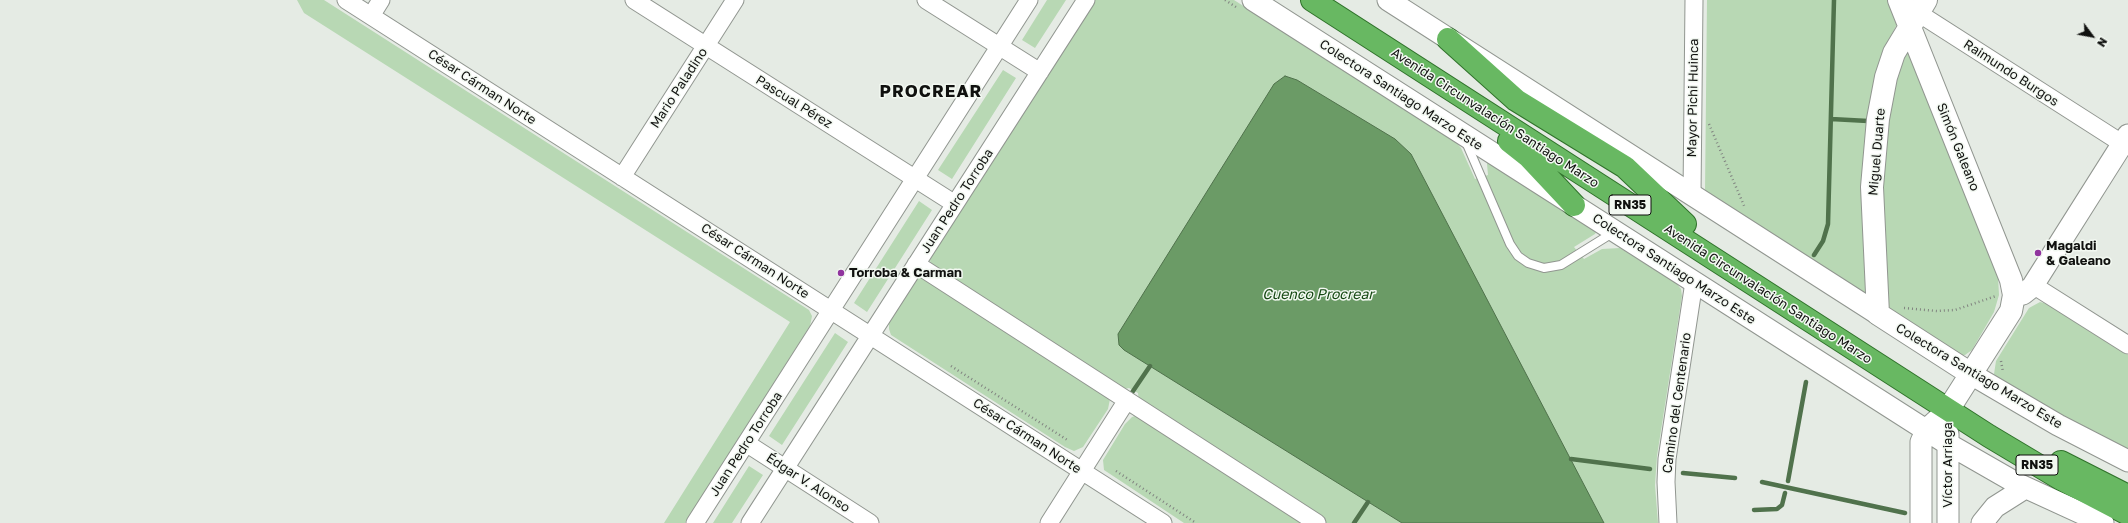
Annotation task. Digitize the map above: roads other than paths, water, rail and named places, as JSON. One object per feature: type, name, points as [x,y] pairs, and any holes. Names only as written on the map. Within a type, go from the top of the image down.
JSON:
[{"type":"highway","name":"Avenida Circunvalación Santiago Marzo","points":[[1312,0],[1340,9],[1685,224],[2049,472],[2128,514]]},
{"type":"highway","name":"Avenida Circunvalación Santiago Marzo","points":[[1340,9],[1952,405],[2128,496]]},
{"type":"highway","points":[[1340,9],[1411,77],[1520,149],[1574,205]]},
{"type":"highway","points":[[1448,39],[1516,100],[1625,167],[1685,224]]},
{"type":"highway","points":[[2096,480],[2128,488]]},
{"type":"main road","name":"Simón Galeano","points":[[1910,8],[2011,280],[2024,290]]},
{"type":"main road","name":"Miguel Duarte","points":[[1887,311],[1872,208],[1875,142],[1888,71],[1910,8]]},
{"type":"main road","points":[[1952,405],[2024,290]]},
{"type":"main road","name":"Colectora Santiago Marzo Este","points":[[1887,311],[1971,374]]},
{"type":"street","name":"César Cárman Norte","points":[[346,0],[1163,523]]},
{"type":"street","points":[[371,16],[381,0]]},
{"type":"street","name":"Pascual Pérez","points":[[634,0],[955,204]]},
{"type":"street","name":"Mario Paladino","points":[[622,177],[735,0]]},
{"type":"street","points":[[926,0],[1040,72]]},
{"type":"street","name":"Juan Pedro Torroba","points":[[695,523],[1029,0]]},
{"type":"street","name":"Juan Pedro Torroba","points":[[750,523],[1086,0]]},
{"type":"street","name":"Colectora Santiago Marzo Este","points":[[1388,0],[1692,195],[1887,311]]},
{"type":"street","name":"Mayor Pichi Huinca","points":[[1692,195],[1694,0]]},
{"type":"street","name":"Colectora Santiago Marzo Este","points":[[1259,2],[1926,431],[2025,488],[2103,523]]},
{"type":"street","name":"Raimundo Burgos","points":[[1910,8],[2125,140]]},
{"type":"street","points":[[2125,140],[2024,290],[2128,345]]},
{"type":"street","points":[[916,264],[1317,523]]},
{"type":"street","name":"Camino del Centenario","points":[[1668,523],[1666,482],[1667,459],[1694,282]]},
{"type":"street","name":"Colectora Santiago Marzo Este","points":[[1971,374],[2058,425],[2128,461]]},
{"type":"street","points":[[1049,523],[1127,400]]},
{"type":"street","name":"Víctor Arriaga","points":[[1920,523],[1920,445],[1926,431],[1952,405]]},
{"type":"street","name":"Víctor Arriaga","points":[[1948,523],[1948,444],[1952,405]]},
{"type":"street","name":"Édgar V. Alonso","points":[[746,444],[870,523]]},
{"type":"street","points":[[1982,523],[1995,507],[2025,488]]},
{"type":"lane","points":[[1463,134],[1510,244],[1523,260],[1538,267],[1555,267],[1615,231]]},
{"type":"water","name":"Cuenco Procrear","points":[[1285,76],[1297,80],[1395,139],[1411,154],[1604,523],[1402,523],[1124,350],[1119,345],[1118,334],[1274,84]]},
{"type":"waterway","points":[[1814,255],[1823,241],[1828,224],[1834,0]]},
{"type":"waterway","points":[[1831,119],[1868,121]]},
{"type":"waterway","points":[[1129,397],[1150,366]]},
{"type":"waterway","points":[[1788,481],[1806,382]]},
{"type":"waterway","points":[[1571,459],[1650,469]]},
{"type":"waterway","points":[[1683,473],[1735,478]]},
{"type":"waterway","points":[[1762,482],[1905,513]]},
{"type":"waterway","points":[[1754,510],[1777,509],[1782,505],[1785,493]]},
{"type":"waterway","points":[[1354,523],[1368,502]]},
{"type":"place","name":"Magaldi & Galeano","points":[[2038,253]]},
{"type":"place","name":"Torroba & Carman","points":[[841,273]]},
{"type":"district","name":"PROCREAR","points":[[931,92]]}]
